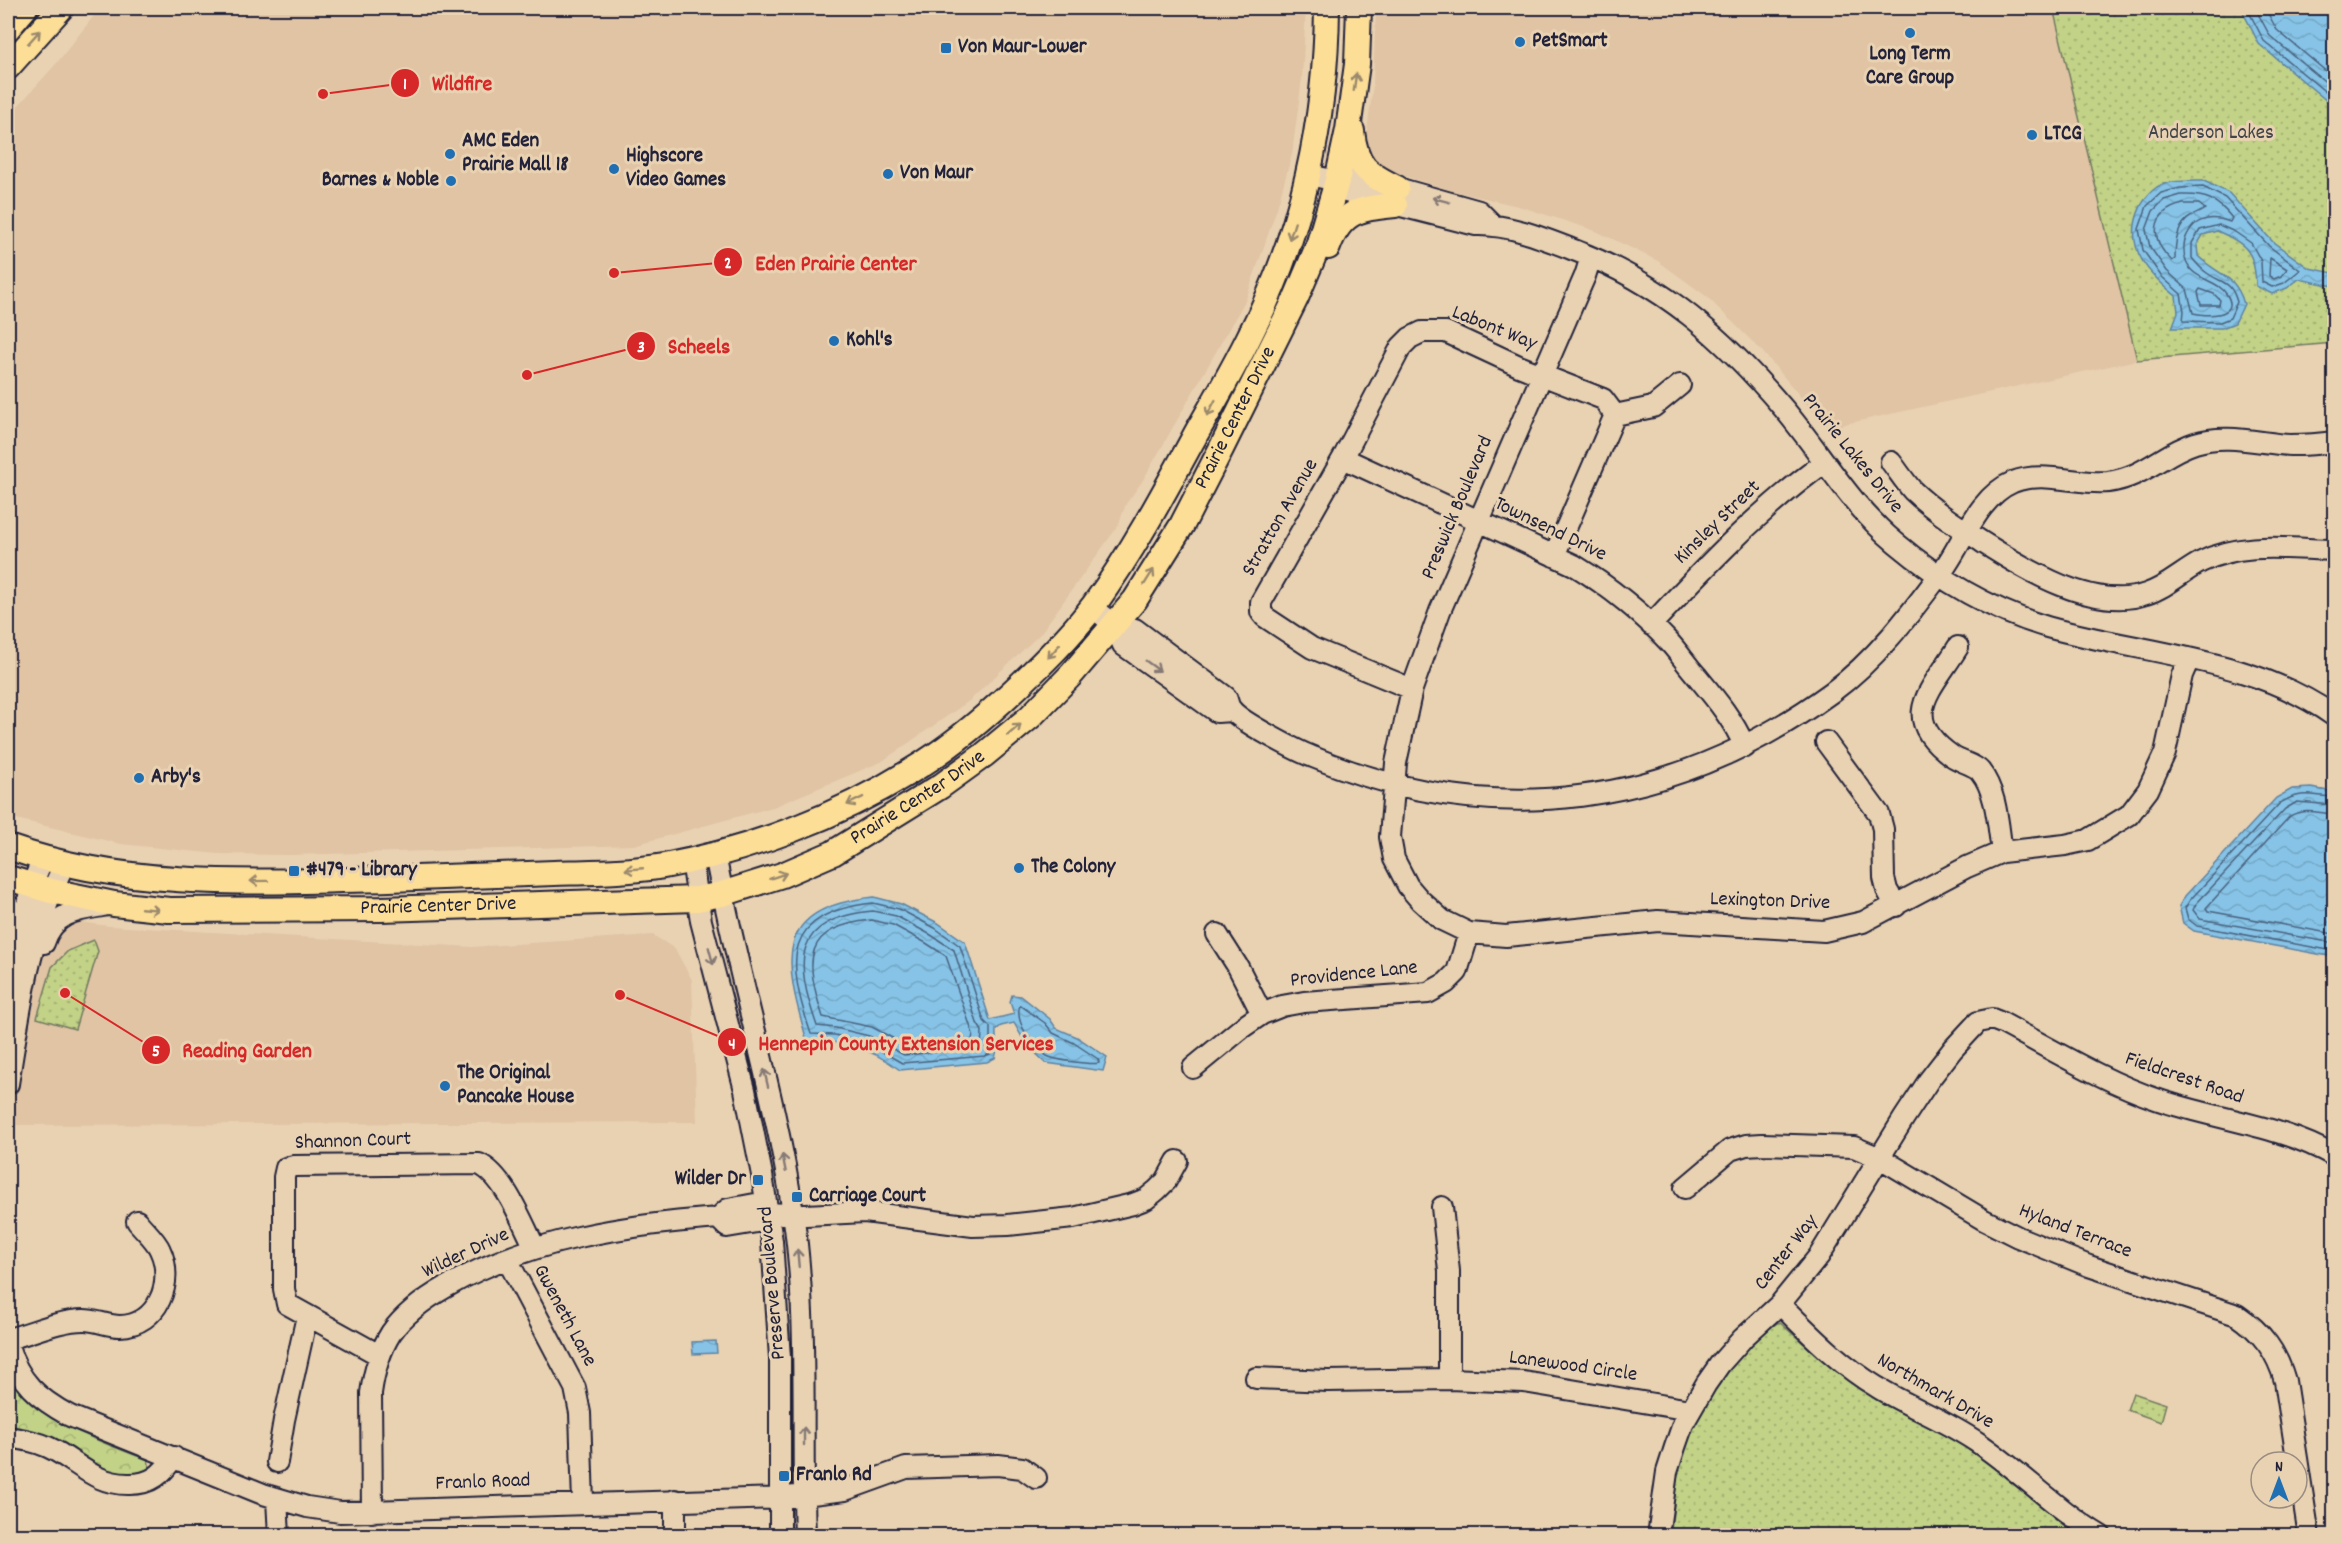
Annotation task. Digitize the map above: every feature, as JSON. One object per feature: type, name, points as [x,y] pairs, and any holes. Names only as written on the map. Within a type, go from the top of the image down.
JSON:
[{"type":"main road","points":[[8,28],[25,8]]},
{"type":"main road","points":[[8,67],[61,8]]},
{"type":"main road","name":"Prairie Center Drive","points":[[8,847],[54,861],[111,872],[178,880],[244,881],[636,870],[692,860],[759,841],[831,813],[911,771],[944,749],[994,709],[1042,665],[1092,607],[1131,549],[1252,332],[1278,270],[1309,175],[1324,80],[1327,8]]},
{"type":"main road","name":"Prairie Center Drive","points":[[8,878],[41,888],[114,904],[169,910],[212,911],[697,900],[782,875],[833,853],[941,786],[984,755],[1030,717],[1071,675],[1135,600],[1182,525],[1273,345],[1318,246],[1337,181],[1350,112],[1357,64],[1359,8]]},
{"type":"main road","points":[[1273,345],[1311,290],[1338,225],[1356,211],[1396,196],[1362,165],[1354,150],[1350,112]]},
{"type":"street","name":"Prairie Lakes Drive","points":[[1309,175],[1337,181],[1346,192],[1396,196],[1476,225],[1493,225],[1545,239],[1591,257],[1635,279],[1677,305],[1716,336],[1752,371],[1785,410],[1863,512],[1895,542],[1965,593],[2005,612],[2045,626],[2239,671],[2284,688],[2334,716]]},
{"type":"street","name":"Preswick Boulevard","points":[[1393,785],[1412,689],[1440,611],[1480,522],[1591,257]]},
{"type":"street","name":"Labont Way","points":[[1343,458],[1401,346],[1422,332],[1446,332],[1519,366],[1603,399],[1615,415]]},
{"type":"street","points":[[1554,556],[1615,415],[1653,407],[1680,384]]},
{"type":"street","points":[[1092,607],[1115,625],[1123,645],[1217,712],[1231,711],[1304,754],[1350,772],[1393,785],[1446,795],[1495,800],[1545,800],[1597,794],[1648,783],[1698,768],[1745,747],[1791,721],[1843,683],[1873,656],[1908,618],[1939,576],[1986,501],[2000,489],[2016,481],[2034,478],[2106,482],[2127,478],[2195,443],[2217,439],[2292,445],[2334,442]]},
{"type":"street","name":"Townsend Drive","points":[[1343,458],[1554,556],[1601,581],[1630,604],[1670,643],[1722,707],[1738,730],[1745,747]]},
{"type":"street","name":"Stratton Avenue","points":[[1343,458],[1261,602],[1262,612],[1265,617],[1312,648],[1412,689]]},
{"type":"street","points":[[1891,462],[1912,489],[1940,514],[1967,532],[2029,571],[2052,582],[2088,593],[2128,598],[2146,594],[2223,552],[2246,548],[2334,550]]},
{"type":"street","name":"Kinsley Street","points":[[1651,625],[1690,583],[1786,491],[1824,463]]},
{"type":"street","points":[[1958,647],[1925,701],[1922,723],[1926,731],[1952,756],[1980,770],[1992,796],[2002,852]]},
{"type":"street","name":"Lexington Drive","points":[[1393,785],[1390,837],[1394,859],[1408,886],[1442,920],[1469,933],[1516,935],[1658,921],[1824,932],[1863,922],[1967,867],[2002,852],[2088,840],[2129,815],[2148,790],[2164,753],[2182,675],[2189,659]]},
{"type":"street","points":[[1826,742],[1879,814],[1883,829],[1884,878],[1887,890],[1896,906]]},
{"type":"street","name":"Preserve Boulevard","points":[[715,854],[771,1101],[793,1214],[803,1323],[805,1536]]},
{"type":"street","name":"Preserve Boulevard","points":[[692,860],[697,900],[742,1079],[768,1213],[780,1358],[780,1536]]},
{"type":"street","points":[[14,976],[41,888],[54,861]]},
{"type":"street","points":[[14,976],[41,888]]},
{"type":"street","points":[[14,976],[34,975],[48,932],[60,918],[76,911],[114,904]]},
{"type":"street","points":[[8,905],[12,922],[14,976],[8,1084]]},
{"type":"street","name":"Providence Lane","points":[[1193,1068],[1262,1014],[1282,1006],[1304,1002],[1428,993],[1446,983],[1457,972],[1469,933]]},
{"type":"street","points":[[1217,934],[1238,967],[1262,1014]]},
{"type":"street","name":"Fieldcrest Road","points":[[1992,1019],[2115,1082],[2157,1100],[2288,1137],[2334,1156]]},
{"type":"street","name":"Center Way","points":[[1658,1536],[1667,1472],[1690,1410],[1720,1364],[1743,1338],[1780,1304],[1819,1256],[1929,1080],[1978,1022],[1992,1019]]},
{"type":"street","name":"Hyland Terrace","points":[[1685,1188],[1730,1150],[1746,1145],[1854,1147],[1880,1158],[1984,1220],[2018,1237],[2089,1266],[2218,1306],[2237,1315],[2253,1325],[2269,1343],[2279,1361],[2285,1381],[2309,1536]]},
{"type":"street","points":[[768,1213],[806,1215],[864,1212],[973,1226],[1073,1218],[1146,1199],[1166,1181],[1177,1161]]},
{"type":"street","name":"Shannon Court","points":[[379,1355],[287,1304],[284,1289],[284,1177],[286,1168],[294,1166],[479,1164],[489,1168],[513,1203],[535,1248]]},
{"type":"street","name":"Wilder Drive","points":[[372,1512],[371,1393],[374,1374],[379,1355],[391,1333],[422,1301],[465,1276],[535,1248],[597,1233],[659,1223],[718,1218],[728,1209],[755,1204],[768,1213]]},
{"type":"street","points":[[1442,1207],[1449,1271],[1449,1379]]},
{"type":"street","points":[[8,1339],[84,1320],[121,1326],[136,1323],[149,1315],[159,1303],[165,1289],[165,1274],[160,1250],[137,1221]]},
{"type":"street","name":"Gweneth Lane","points":[[507,1258],[575,1388],[580,1413],[583,1503]]},
{"type":"street","name":"Northmark Drive","points":[[1780,1304],[1815,1340],[1845,1365],[1876,1387],[1946,1422],[1978,1442],[2065,1512],[2101,1536]]},
{"type":"street","points":[[277,1462],[307,1316]]},
{"type":"street","name":"Franlo Road","points":[[8,1346],[15,1368],[30,1388],[48,1404],[70,1416],[277,1499],[308,1508],[340,1512],[372,1512],[779,1498],[845,1490],[906,1468],[998,1465],[1022,1468],[1036,1478]]},
{"type":"street","name":"Lanewood Circle","points":[[1256,1378],[1328,1381],[1449,1379],[1524,1382],[1690,1410]]},
{"type":"street","points":[[8,1437],[28,1440],[48,1447],[98,1478],[118,1484],[143,1484],[150,1481],[165,1470],[174,1457]]},
{"type":"street","points":[[277,1499],[279,1536]]},
{"type":"street","points":[[675,1500],[675,1536]]},
{"type":"shaded area","points":[[100,8],[1306,8],[1302,78],[1292,154],[1277,208],[1246,299],[1143,480],[1126,504],[1118,526],[1040,634],[969,701],[881,762],[773,807],[634,845],[291,855],[218,854],[121,844],[8,817],[8,117],[56,64]]},
{"type":"shaded area","points":[[1376,8],[2053,8],[2137,360],[1827,428],[1762,351],[1706,296],[1658,261],[1596,231],[1522,207],[1450,190],[1381,169],[1364,154],[1373,85]]},
{"type":"shaded area","points":[[8,908],[42,917],[109,926],[472,947],[653,935],[675,949],[692,980],[697,1122],[8,1125]]},
{"type":"green space","name":"Anderson Lakes","points":[[2053,8],[2334,8],[2334,343],[2137,360]]},
{"type":"green space","points":[[94,940],[98,951],[75,1029],[37,1018],[52,967],[68,951]]},
{"type":"green space","points":[[1779,1322],[1835,1371],[1898,1411],[1938,1430],[1977,1454],[2072,1532],[2082,1535],[1670,1536],[1681,1458],[1705,1399],[1731,1363],[1746,1347]]},
{"type":"green space","points":[[8,1374],[20,1390],[52,1417],[90,1437],[148,1460],[150,1468],[139,1475],[127,1477],[115,1475],[66,1450],[8,1426]]},
{"type":"green space","points":[[2133,1393],[2166,1404],[2161,1422],[2127,1410]]},
{"type":"water","points":[[2241,8],[2334,8],[2334,107],[2259,44]]},
{"type":"water","points":[[2204,181],[2229,193],[2273,242],[2309,268],[2334,273],[2334,286],[2299,279],[2287,288],[2272,294],[2256,286],[2254,265],[2243,245],[2217,231],[2203,235],[2197,245],[2198,256],[2231,280],[2244,304],[2235,323],[2222,328],[2172,328],[2178,312],[2176,296],[2157,279],[2142,260],[2137,250],[2135,226],[2143,202],[2157,187],[2173,182]]},
{"type":"water","points":[[2311,788],[2334,792],[2334,957],[2194,931],[2183,923],[2179,906],[2185,896],[2276,798],[2292,789]]},
{"type":"water","points":[[874,897],[901,904],[938,923],[965,942],[990,1020],[1014,1014],[1010,1002],[1012,995],[1021,996],[1050,1019],[1056,1028],[1077,1037],[1107,1057],[1103,1071],[1046,1063],[1026,1044],[1014,1023],[1001,1026],[996,1030],[995,1058],[987,1062],[900,1070],[878,1056],[856,1047],[833,1042],[807,1041],[793,986],[791,963],[793,943],[801,926],[817,913],[841,903]]},
{"type":"water","points":[[716,1341],[717,1353],[693,1354],[692,1342]]},
{"type":"place","name":"Long Term Care Group","points":[[1910,33]]},
{"type":"place","name":"PetSmart","points":[[1520,42]]},
{"type":"place","name":"Von Maur-Lower","points":[[946,48]]},
{"type":"place","name":"Wildfire","points":[[323,94]]},
{"type":"place","name":"LTCG","points":[[2032,135]]},
{"type":"place","name":"AMC Eden Prairie Mall 18","points":[[450,154]]},
{"type":"place","name":"Highscore Video Games","points":[[614,169]]},
{"type":"place","name":"Von Maur","points":[[888,174]]},
{"type":"place","name":"Barnes & Noble","points":[[451,181]]},
{"type":"place","name":"Eden Prairie Center","points":[[614,273]]},
{"type":"place","name":"Kohl's","points":[[834,341]]},
{"type":"place","name":"Scheels","points":[[527,375]]},
{"type":"place","name":"Arby's","points":[[139,778]]},
{"type":"place","name":"The Colony","points":[[1019,868]]},
{"type":"place","name":"#479 - Library","points":[[294,871]]},
{"type":"place","name":"Reading Garden","points":[[65,993]]},
{"type":"place","name":"Hennepin County Extension Services","points":[[620,995]]},
{"type":"place","name":"The Original Pancake House","points":[[445,1086]]},
{"type":"place","name":"Wilder Dr","points":[[758,1180]]},
{"type":"place","name":"Carriage Court","points":[[797,1197]]},
{"type":"place","name":"Franlo Rd","points":[[784,1476]]}]
